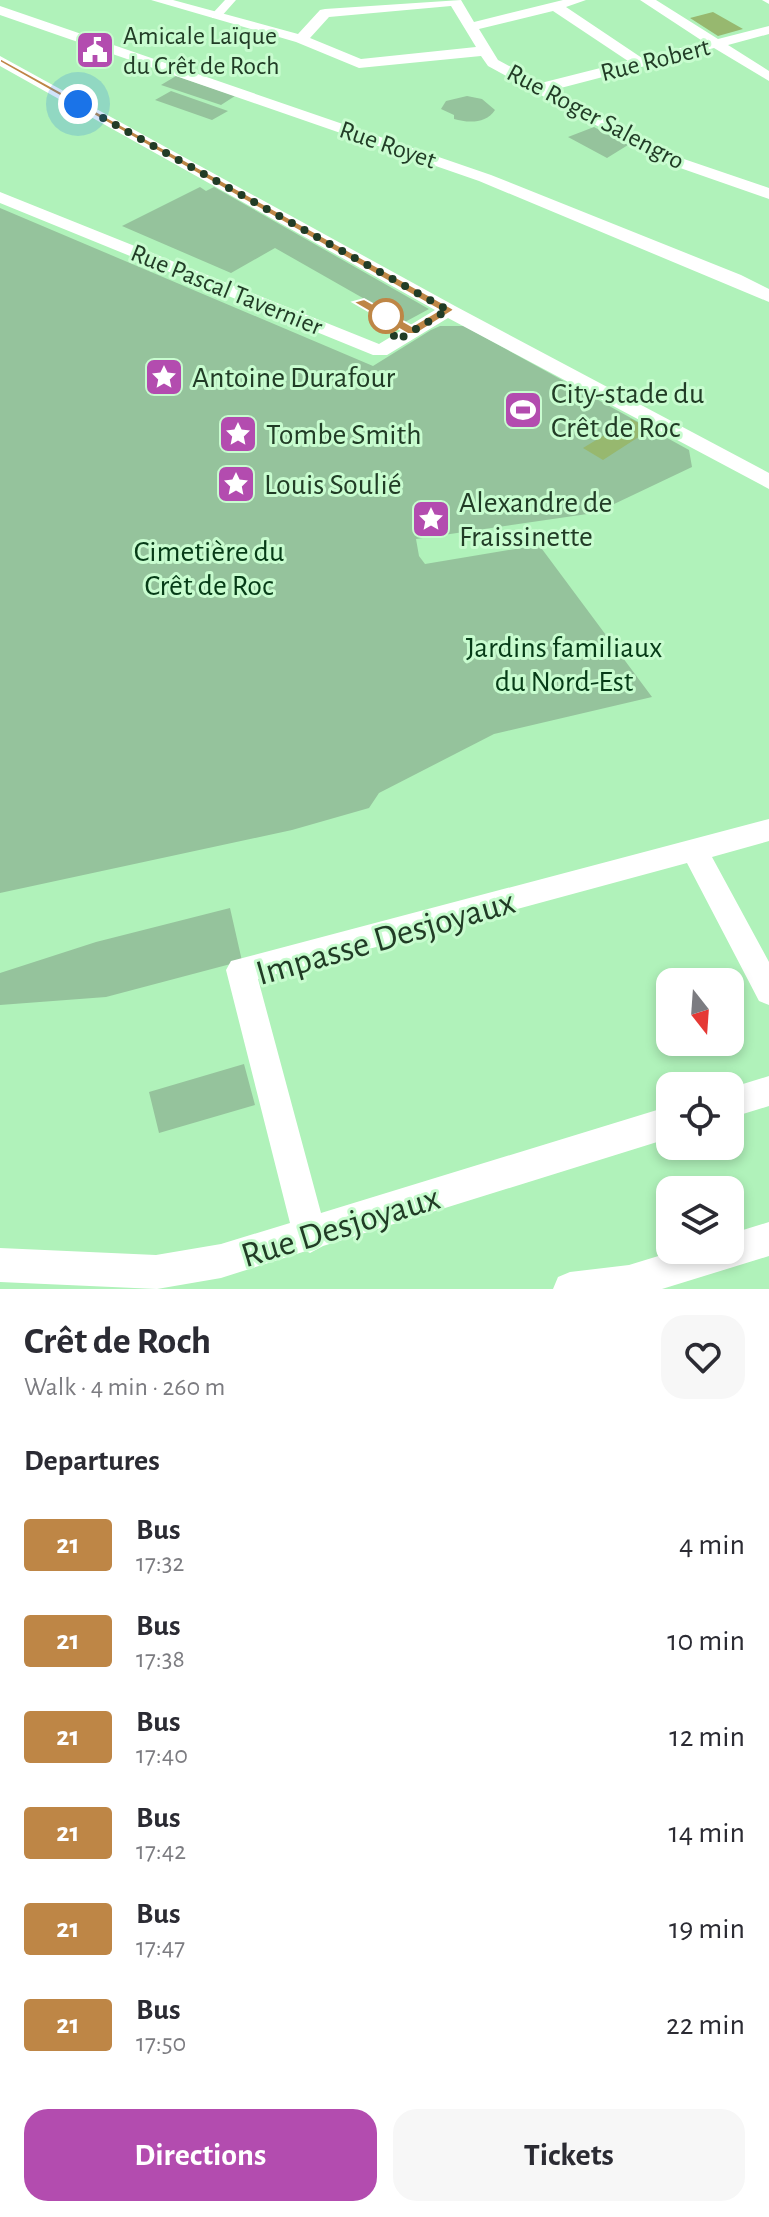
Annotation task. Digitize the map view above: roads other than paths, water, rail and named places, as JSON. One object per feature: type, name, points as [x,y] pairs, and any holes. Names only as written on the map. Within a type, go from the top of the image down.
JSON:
[{"type":"street","points":[[158,0],[301,39],[359,64],[484,51]]},
{"type":"street","points":[[216,16],[231,0]]},
{"type":"street","points":[[470,27],[579,0]]},
{"type":"street","points":[[647,0],[769,77]]},
{"type":"street","points":[[301,39],[325,13],[455,1]]},
{"type":"street","name":"Rue Roger Salengro","points":[[455,1],[493,63],[669,159],[769,194]]},
{"type":"street","points":[[555,6],[640,63]]},
{"type":"street","name":"Rue Royet","points":[[0,10],[485,178],[735,279],[769,296]]},
{"type":"street","name":"Rue Robert","points":[[541,88],[769,30]]},
{"type":"street","points":[[0,60],[448,310],[769,482]]},
{"type":"street","name":"Rue Pascal Tavernier","points":[[0,197],[380,351],[448,310]]},
{"type":"street","name":"Impasse Desjoyaux","points":[[310,1236],[241,970],[769,830]]},
{"type":"street","points":[[694,850],[769,991]]},
{"type":"street","points":[[744,1099],[769,1091]]},
{"type":"street","name":"Rue Desjoyaux","points":[[0,1265],[156,1272],[221,1261],[310,1236],[656,1126]]},
{"type":"street","points":[[570,1289],[629,1282],[769,1239]]},
{"type":"place","name":"Amicale Laïque du Crêt de Roch","points":[[95,50]]},
{"type":"place","name":"Antoine Durafour","points":[[164,377]]},
{"type":"place","name":"City-stade du Crêt de Roc","points":[[523,410]]},
{"type":"place","name":"Tombe Smith","points":[[238,434]]},
{"type":"place","name":"Louis Soulié","points":[[236,484]]},
{"type":"place","name":"Alexandre de Fraissinette","points":[[431,519]]},
{"type":"park label","name":"Cimetière du Crêt de Roc","points":[[209,568]]},
{"type":"park label","name":"Jardins familiaux du Nord-Est","points":[[564,664]]}]
